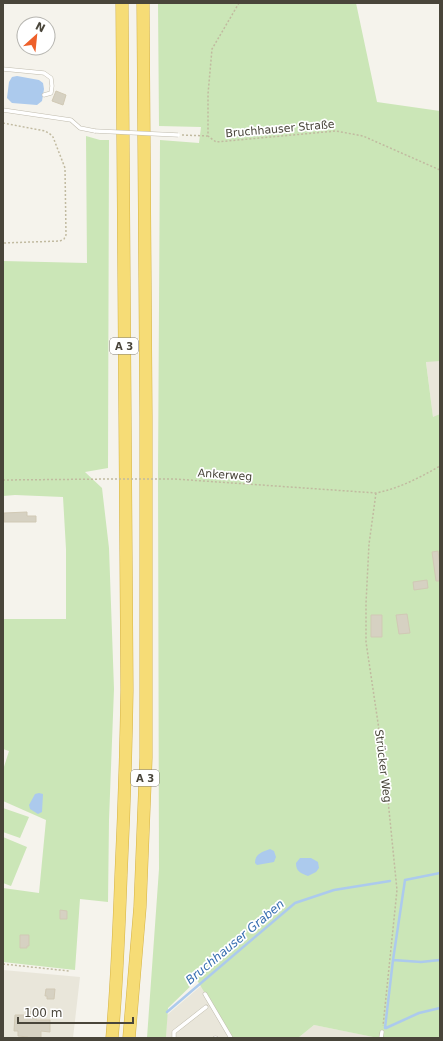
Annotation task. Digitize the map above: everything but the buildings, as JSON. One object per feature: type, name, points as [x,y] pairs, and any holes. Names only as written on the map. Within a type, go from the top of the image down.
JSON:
[{"type":"highway","name":"A 3","points":[[112,1038],[120,905],[127,690],[122,3]]},
{"type":"highway","name":"A 3","points":[[129,1038],[140,907],[146,758],[146,423],[143,3]]},
{"type":"lane","points":[[3,69],[44,73],[51,78],[52,86],[51,93],[44,95]]},
{"type":"lane","points":[[3,110],[71,120],[80,128],[95,131],[178,135]]},
{"type":"lane","points":[[205,994],[231,1038]]},
{"type":"lane","points":[[174,1038],[174,1032],[206,1007]]},
{"type":"lane","points":[[381,1038],[382,1032]]},
{"type":"path","points":[[208,136],[208,94],[212,49],[239,3]]},
{"type":"path","points":[[3,123],[45,131],[53,136],[65,168],[66,235],[64,239],[60,241],[3,243]]},
{"type":"path","name":"Bruchhauser Straße","points":[[178,135],[208,136],[216,142],[336,131],[363,136],[440,170]]},
{"type":"path","name":"Ankerweg","points":[[3,480],[175,479],[376,494],[416,480],[440,466]]},
{"type":"path","name":"Strücker Weg","points":[[376,494],[369,544],[366,642],[385,770],[397,890],[382,1032]]},
{"type":"path","points":[[3,964],[70,971]]},
{"type":"shaded area","points":[[426,361],[440,361],[440,414],[433,418]]},
{"type":"shaded area","points":[[3,970],[80,977],[73,1038],[3,1038]]},
{"type":"shaded area","points":[[202,985],[235,1038],[166,1038],[167,1015]]},
{"type":"shaded area","points":[[314,1025],[379,1038],[298,1038]]},
{"type":"green space","points":[[158,3],[356,3],[377,102],[440,111],[440,361],[426,362],[433,417],[440,414],[440,1038],[378,1038],[314,1025],[298,1038],[232,1038],[197,980],[168,1008],[166,1038],[147,1038],[159,869],[158,473],[160,140],[199,143],[201,127],[159,126]]},
{"type":"green space","points":[[86,136],[100,140],[109,140],[108,468],[85,472],[102,488],[109,548],[114,689],[109,820],[108,902],[80,899],[75,970],[3,962],[3,888],[39,893],[46,820],[3,801],[3,770],[9,751],[3,749],[3,619],[66,619],[66,549],[63,497],[3,496],[3,261],[87,263]]},
{"type":"green space","points":[[3,808],[29,817],[20,838],[3,832]]},
{"type":"green space","points":[[3,837],[27,847],[11,886],[3,883]]},
{"type":"water","points":[[17,76],[39,80],[43,83],[44,89],[42,101],[37,105],[12,103],[7,98],[9,82],[12,77]]},
{"type":"water","points":[[35,794],[43,794],[42,812],[38,814],[30,809],[29,805]]},
{"type":"water","points":[[270,849],[274,851],[276,857],[274,862],[257,865],[255,863],[256,857],[262,852]]},
{"type":"water","points":[[300,858],[311,858],[318,862],[319,868],[316,872],[308,876],[301,873],[297,868],[296,863]]},
{"type":"waterway","points":[[385,1028],[405,880],[440,873]]},
{"type":"waterway","name":"Bruchhauser Graben","points":[[167,1012],[295,903],[334,890],[390,881]]},
{"type":"waterway","points":[[393,960],[421,962],[440,960]]},
{"type":"waterway","points":[[386,1028],[419,1013],[440,1008]]}]
